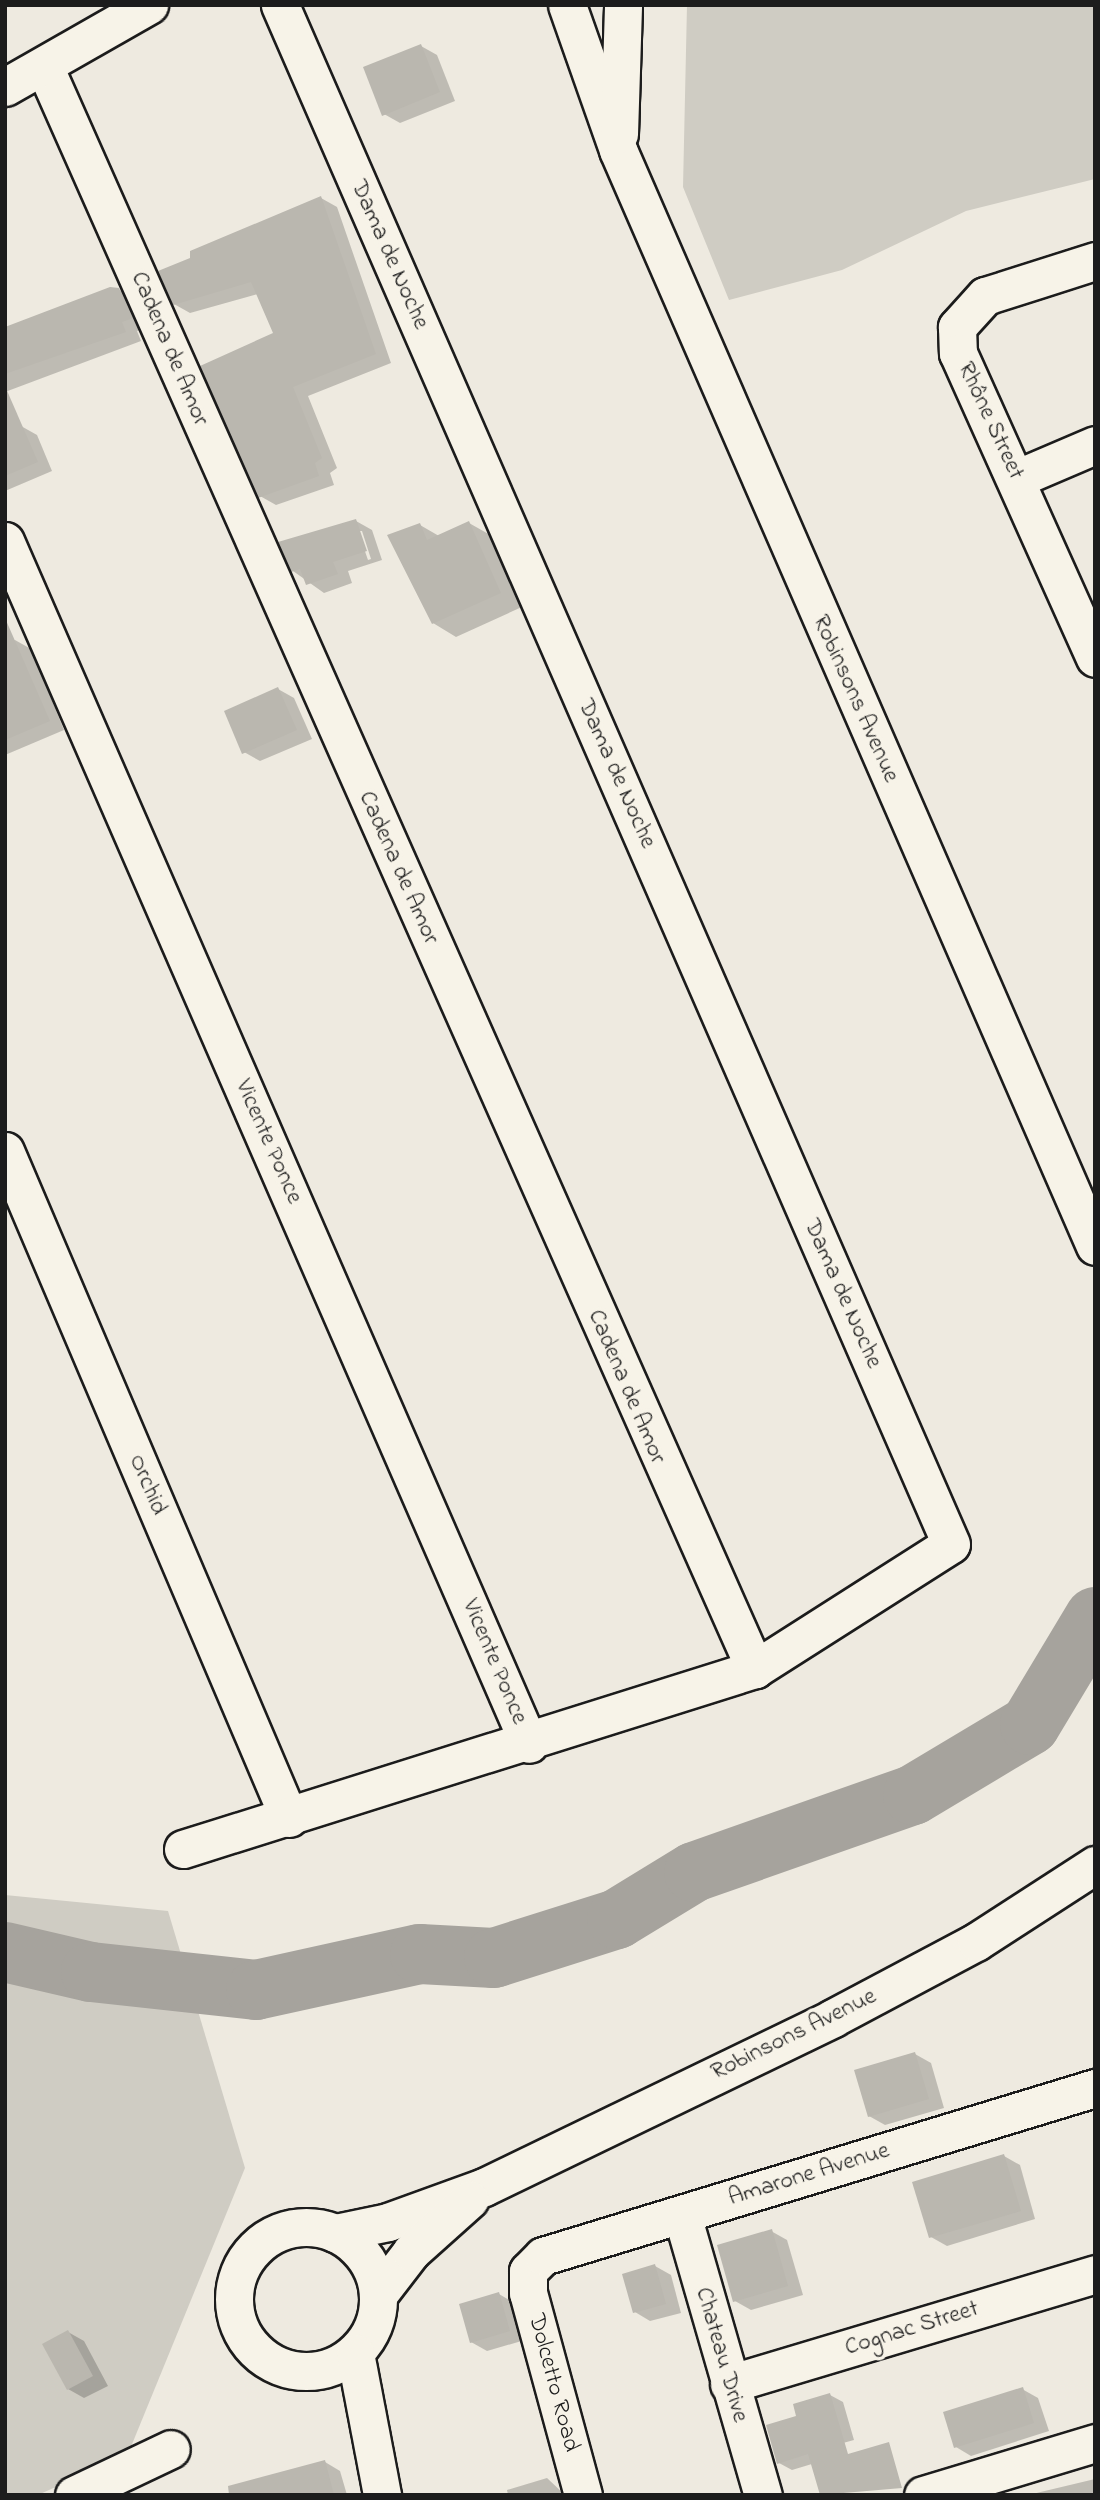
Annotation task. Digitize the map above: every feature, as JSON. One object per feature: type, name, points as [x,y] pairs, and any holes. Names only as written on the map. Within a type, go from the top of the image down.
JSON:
[{"type":"street","points":[[5,86],[149,5]]},
{"type":"street","name":"Dama de Noche","points":[[280,5],[951,1544],[755,1669]]},
{"type":"street","name":"Robinsons Avenue","points":[[567,5],[618,149],[1095,1247]]},
{"type":"street","name":"Robinsons Avenue","points":[[618,149],[623,5]]},
{"type":"street","name":"Cadena de Amor","points":[[44,66],[755,1669]]},
{"type":"street","name":"Rhône Street","points":[[1091,635],[958,353],[957,327],[985,296],[1095,261]]},
{"type":"street","points":[[1018,478],[1095,445]]},
{"type":"street","name":"Vicente Ponce","points":[[5,541],[529,1744]]},
{"type":"street","name":"Orchid","points":[[5,1152],[289,1818]]},
{"type":"street","points":[[183,1849],[529,1744],[755,1669]]},
{"type":"street","name":"Robinsons Avenue","points":[[335,2233],[388,2222],[484,2187],[845,2011],[976,1942],[1095,1865]]},
{"type":"street","name":"Amarone Avenue","points":[[528,2271],[543,2256],[1095,2088]]},
{"type":"street","name":"Robinsons Avenue","points":[[378,2295],[411,2252],[484,2187]]},
{"type":"street","name":"Chateau Drive","points":[[682,2215],[763,2495]]},
{"type":"street","points":[[288,2229],[335,2233],[365,2258],[378,2295],[372,2326],[355,2353],[313,2371],[268,2361],[250,2344],[234,2300],[249,2255],[267,2239],[288,2229]]},
{"type":"street","name":"Dolcetto Road","points":[[528,2271],[528,2293],[583,2495]]},
{"type":"street","name":"Cognac Street","points":[[729,2384],[1095,2274]]},
{"type":"street","points":[[355,2353],[382,2495]]},
{"type":"street","points":[[313,2371],[373,2456]]},
{"type":"street","points":[[923,2495],[1095,2443]]},
{"type":"street","points":[[74,2495],[172,2449]]},
{"type":"shaded area","points":[[687,5],[1095,5],[1095,179],[966,211],[842,270],[729,300],[683,187]]},
{"type":"shaded area","points":[[5,1895],[168,1911],[245,2168],[128,2454],[38,2495],[5,2495]]},
{"type":"building","points":[[421,44],[440,92],[382,116],[363,67]]},
{"type":"building","points":[[321,196],[376,354],[293,387],[322,458],[315,463],[319,476],[258,498],[200,366],[273,333],[251,282],[173,305],[158,271],[190,258],[190,251]]},
{"type":"building","points":[[110,287],[119,288],[133,318],[122,322],[126,332],[5,374],[5,327]]},
{"type":"building","points":[[5,386],[38,462],[5,476]]},
{"type":"building","points":[[356,519],[367,551],[333,562],[338,574],[306,585],[300,569],[291,572],[278,542]]},
{"type":"building","points":[[469,521],[501,593],[432,624],[387,535],[420,523],[427,540]]},
{"type":"building","points":[[5,618],[50,721],[5,740]]},
{"type":"building","points":[[278,687],[297,730],[242,754],[224,711]]},
{"type":"building","points":[[915,2052],[929,2099],[868,2117],[854,2070]]},
{"type":"building","points":[[1004,2154],[1021,2211],[929,2238],[912,2182]]},
{"type":"building","points":[[772,2229],[788,2286],[733,2302],[717,2245]]},
{"type":"building","points":[[655,2264],[666,2304],[633,2313],[622,2274]]},
{"type":"building","points":[[499,2292],[510,2331],[470,2343],[459,2304]]},
{"type":"building","points":[[68,2330],[93,2376],[67,2390],[42,2344]]},
{"type":"building","points":[[1023,2387],[1034,2423],[954,2448],[943,2412]]},
{"type":"building","points":[[830,2393],[848,2454],[889,2442],[902,2488],[820,2495],[808,2454],[777,2464],[766,2425],[796,2416],[793,2404]]},
{"type":"building","points":[[325,2460],[334,2495],[229,2495],[228,2486]]},
{"type":"waterway","points":[[5,1952],[91,1972],[256,1990],[420,1954],[494,1958],[617,1919],[694,1872],[913,1795],[1030,1725],[1095,1617]]}]
